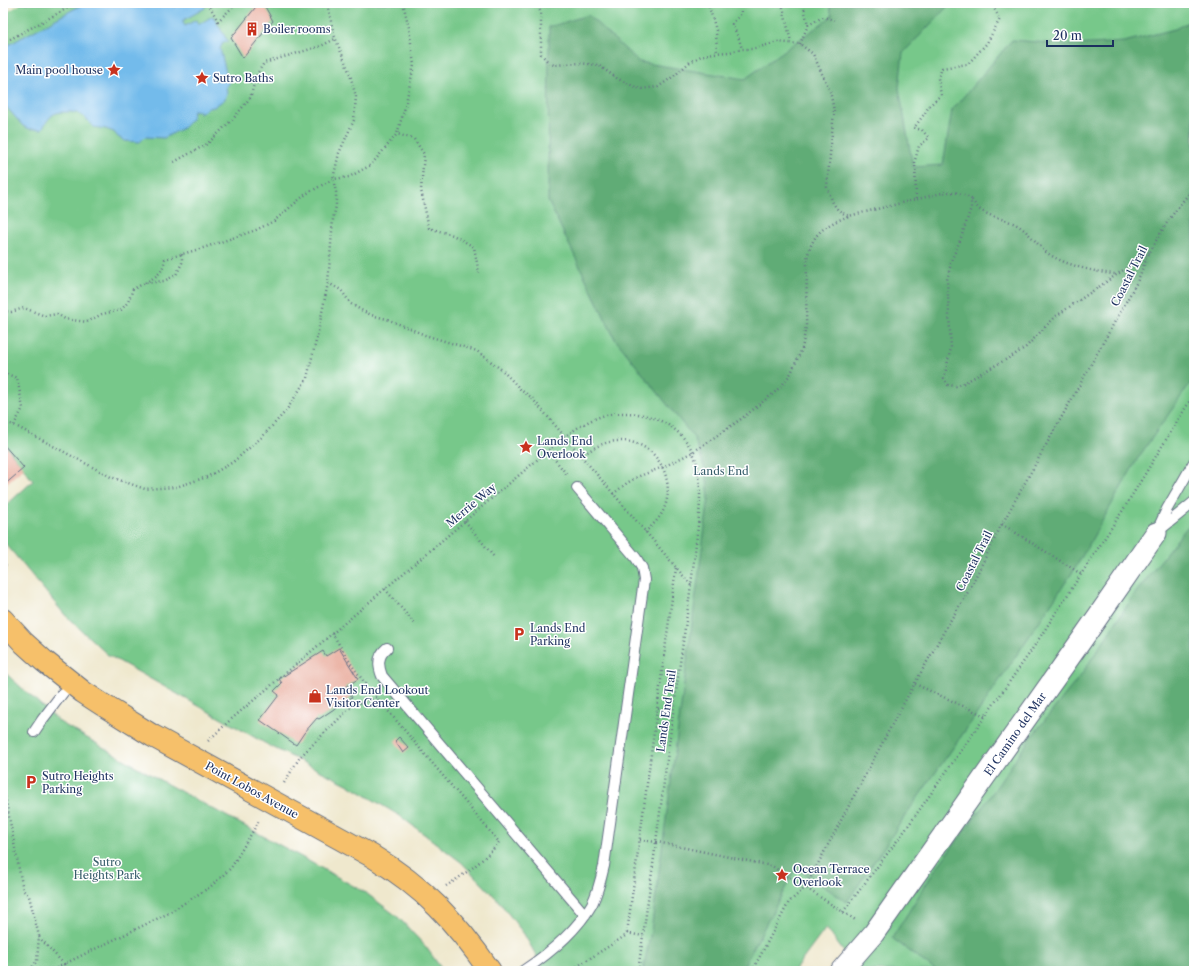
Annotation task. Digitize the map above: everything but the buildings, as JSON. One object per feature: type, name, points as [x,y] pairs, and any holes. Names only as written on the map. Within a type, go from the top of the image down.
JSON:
[{"type":"main road","name":"Point Lobos Avenue","points":[[3,620],[24,643],[83,692],[127,720],[193,758],[392,867],[429,897],[446,914],[490,971]]},
{"type":"street","name":"El Camino del Mar","points":[[841,971],[874,932],[1156,533]]},
{"type":"lane","points":[[1156,533],[1166,508],[1194,462]]},
{"type":"lane","points":[[523,971],[555,948],[567,936],[585,915],[598,891],[604,866],[644,580],[642,568],[636,558],[577,488]]},
{"type":"lane","name":"El Camino del Mar","points":[[1156,533],[1194,502]]},
{"type":"lane","points":[[387,648],[380,655],[379,670],[382,676],[585,915]]},
{"type":"lane","points":[[34,732],[71,682]]},
{"type":"path","points":[[3,43],[77,3]]},
{"type":"path","points":[[208,3],[218,21],[237,3]]},
{"type":"path","points":[[3,422],[14,425],[111,477],[145,489],[176,487],[207,477],[233,462],[261,438],[286,411],[307,378],[328,283],[333,219],[336,206],[336,192],[333,179],[339,153],[354,120],[356,97],[350,74],[335,39],[327,3]]},
{"type":"path","points":[[3,311],[11,312],[24,308],[45,316],[57,314],[65,319],[87,322],[102,314],[120,310],[128,302],[133,289],[155,277],[163,270],[165,259],[256,230],[274,221],[306,194],[333,179],[349,177],[371,165],[397,134],[405,107],[414,65],[409,28],[403,3]]},
{"type":"path","points":[[536,3],[541,13],[541,54],[549,63],[554,65],[579,63],[598,65],[618,79],[640,89],[658,87],[690,62],[701,56],[742,49],[752,49],[778,42],[800,44],[813,54],[830,91],[834,111],[827,187],[833,203],[838,210],[849,216]]},
{"type":"path","points":[[708,3],[716,30],[717,53]]},
{"type":"path","points":[[741,3],[741,14],[732,24],[742,49]]},
{"type":"path","points":[[782,3],[791,42]]},
{"type":"path","points":[[800,44],[808,25],[803,3]]},
{"type":"path","points":[[916,199],[915,160],[918,146],[929,138],[922,130],[914,128],[925,114],[929,106],[941,95],[938,78],[942,68],[968,64],[987,43],[1000,19],[991,3]]},
{"type":"path","points":[[808,25],[823,17],[834,20]]},
{"type":"path","points":[[174,162],[207,144],[233,119],[250,98],[257,74],[264,63],[321,46],[335,39]]},
{"type":"path","points":[[397,134],[414,139],[424,154],[421,190],[430,228],[453,235],[474,247],[479,272]]},
{"type":"path","name":"Coastal Trail","points":[[805,888],[915,684],[947,626],[968,592],[1002,524],[1137,282],[1150,252],[1164,226],[1194,188]]},
{"type":"path","points":[[613,494],[637,477],[663,467],[693,452],[719,435],[764,401],[784,383],[802,349],[805,338],[806,259],[809,249],[812,241],[820,232],[837,220],[916,199],[946,192],[954,192],[966,195],[983,212],[1010,221],[1022,228],[1032,236],[1046,252],[1064,262],[1095,271],[1117,274]]},
{"type":"path","points":[[971,199],[971,208],[952,259],[947,280],[951,348],[950,358],[944,378],[948,385],[956,386],[962,384],[1014,355],[1026,347],[1056,316],[1150,252]]},
{"type":"path","points":[[145,283],[164,281],[176,275],[182,263],[182,254]]},
{"type":"path","points":[[328,283],[342,290],[351,304],[361,310],[426,335],[477,351],[502,370],[522,391],[531,398],[691,586]]},
{"type":"path","points":[[3,367],[7,374],[18,378],[23,408],[14,425]]},
{"type":"path","points":[[843,912],[906,829],[1029,654],[1141,482],[1194,394]]},
{"type":"path","name":"Merrie Way","points":[[193,758],[220,729],[564,437],[580,426],[605,415],[646,415],[663,421],[677,431],[684,438],[693,452]]},
{"type":"path","points":[[581,457],[594,447],[601,444],[621,440],[633,442],[652,452],[663,467],[667,478],[668,489],[667,500],[663,510],[645,532]]},
{"type":"path","points":[[548,451],[577,488]]},
{"type":"path","name":"Lands End Trail","points":[[638,971],[657,842],[673,711],[691,586],[699,501],[699,478],[693,452]]},
{"type":"path","points":[[465,521],[494,557]]},
{"type":"path","points":[[1002,524],[1081,574]]},
{"type":"path","points":[[3,557],[6,566]]},
{"type":"path","points":[[570,971],[625,936],[627,933],[676,568]]},
{"type":"path","points":[[385,589],[415,624]]},
{"type":"path","points":[[332,633],[353,667],[367,686]]},
{"type":"path","points":[[915,684],[985,716]]},
{"type":"path","points":[[372,692],[499,842]]},
{"type":"path","points":[[52,971],[167,914],[210,887],[231,868],[271,800],[300,757],[353,705],[377,698]]},
{"type":"path","points":[[345,702],[353,705]]},
{"type":"path","points":[[658,709],[673,711]]},
{"type":"path","points":[[3,785],[23,890],[29,896],[39,936],[36,960],[29,971]]},
{"type":"path","points":[[429,897],[464,875],[494,850],[499,842],[514,832]]},
{"type":"path","points":[[640,840],[657,842],[772,866],[860,922]]},
{"type":"path","points":[[752,971],[789,902],[805,888]]},
{"type":"path","points":[[627,933],[643,936]]},
{"type":"path","points":[[39,936],[70,971]]},
{"type":"green space","name":"Lands End","points":[[18,3],[1194,3],[1194,971],[858,971],[826,928],[794,971],[545,971],[524,934],[497,899],[461,862],[400,816],[347,784],[270,746],[108,655],[65,615],[5,543],[3,538],[3,508],[33,481],[3,442],[3,12]]},
{"type":"green space","points":[[829,3],[947,3],[949,5],[903,53],[899,88],[913,167],[943,165],[952,110],[1012,40],[1074,45],[1124,42],[1175,29],[1194,19],[1194,378],[1138,458],[1076,567],[847,902],[796,868],[741,971],[643,971],[651,931],[709,497],[706,472],[694,438],[615,339],[548,201],[549,27],[588,15],[639,62],[745,79],[832,16]]},
{"type":"green space","points":[[1194,519],[1194,971],[936,971],[892,938],[935,870],[984,805],[1029,740],[1081,675],[1134,595]]},
{"type":"green space","name":"Sutro Heights Park","points":[[3,671],[61,723],[167,784],[366,893],[398,917],[426,947],[443,971],[3,971]]},
{"type":"water","name":"Main pool house","points":[[85,3],[171,3],[174,7],[177,6],[176,3],[205,3],[205,8],[182,21],[185,26],[196,20],[198,25],[213,16],[228,42],[223,42],[220,49],[229,84],[226,87],[227,93],[225,99],[214,107],[208,108],[200,114],[199,111],[193,110],[192,119],[183,128],[164,138],[145,137],[140,142],[125,141],[118,137],[114,132],[93,127],[82,115],[71,112],[60,112],[54,114],[42,129],[30,129],[23,126],[3,103],[3,48]]},
{"type":"pier","points":[[3,3],[20,3],[3,14]]},
{"type":"place","name":"Boiler rooms","points":[[252,29]]},
{"type":"place","name":"Main pool house","points":[[114,70]]},
{"type":"place","name":"Sutro Baths","points":[[202,78]]},
{"type":"place","name":"Lands End Overlook","points":[[526,447]]},
{"type":"place","name":"Lands End Parking","points":[[519,634]]},
{"type":"place","name":"Lands End Lookout Visitor Center","points":[[315,696]]},
{"type":"place","name":"Sutro Heights Parking","points":[[31,782]]},
{"type":"place","name":"Ocean Terrace Overlook","points":[[782,875]]}]
